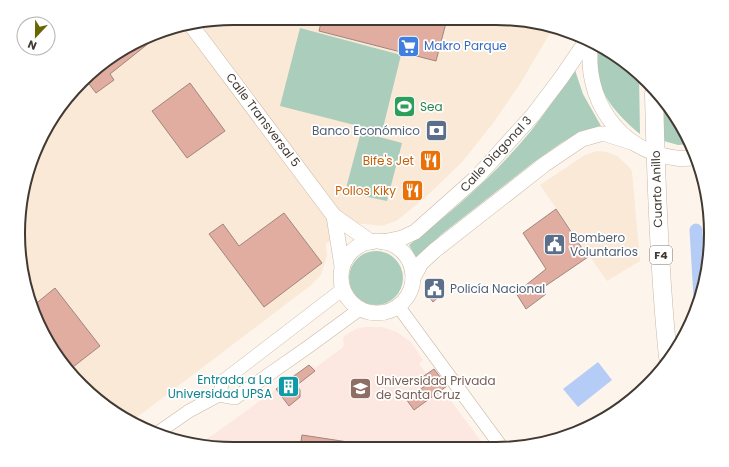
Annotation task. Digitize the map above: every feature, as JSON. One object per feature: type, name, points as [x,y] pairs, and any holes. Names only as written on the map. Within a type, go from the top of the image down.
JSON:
[{"type":"highway","name":"Cuarto Anillo","points":[[654,99],[659,225],[667,351]]},
{"type":"main road","name":"Calle Transversal 5","points":[[194,29],[334,216],[377,242]]},
{"type":"main road","name":"Calle Diagonal 3","points":[[377,242],[402,238],[415,232],[477,177],[533,114],[561,78],[584,45]]},
{"type":"main road","points":[[590,48],[590,72],[593,89],[600,105],[612,124],[634,143]]},
{"type":"main road","points":[[413,278],[411,266],[405,255],[395,246],[377,242],[364,243],[353,250],[342,266],[340,277],[342,289],[349,301],[360,309],[373,313],[380,313],[386,312],[398,306],[403,302],[410,291],[413,278],[421,263],[434,251],[545,164],[582,139],[600,134],[606,134],[634,143],[656,153],[675,158],[690,158]]},
{"type":"main road","name":"Calle Transversal 5","points":[[334,216],[342,266]]},
{"type":"street","points":[[219,395],[223,382],[342,289]]},
{"type":"street","points":[[398,306],[498,442]]},
{"type":"street","points":[[162,430],[189,411],[219,395],[235,398],[360,309]]},
{"type":"street","points":[[260,353],[273,370]]},
{"type":"shaded area","points":[[220,25],[509,25],[550,32],[520,84],[494,122],[463,161],[429,194],[398,220],[382,226],[355,223],[326,244],[327,256],[321,275],[310,286],[136,418],[118,407],[86,381],[60,349],[47,326],[36,301],[29,274],[25,247],[25,220],[29,193],[36,166],[53,129],[60,118],[86,86],[118,60],[141,47],[166,36],[193,29]]},
{"type":"shaded area","points":[[597,151],[607,152],[617,156],[632,171],[640,261],[607,281],[540,185],[585,155]]},
{"type":"shaded area","name":"Universidad Privada de Santa Cruz","points":[[364,327],[382,327],[397,332],[411,342],[423,360],[419,364],[427,374],[434,369],[447,386],[443,390],[482,442],[220,442],[206,440],[292,379],[290,377],[295,373],[298,376],[312,365],[315,368],[342,348],[344,345],[344,336],[356,329]]},
{"type":"green space","points":[[300,28],[401,55],[382,132],[280,106]]},
{"type":"green space","points":[[596,51],[622,68],[639,83],[640,134],[620,115],[604,94],[597,69]]},
{"type":"green space","points":[[574,67],[583,94],[601,126],[578,133],[534,162],[442,234],[416,258],[409,245],[448,214],[504,162],[536,124],[557,95]]},
{"type":"green space","points":[[658,104],[676,129],[684,145],[678,145],[664,141]]},
{"type":"green space","points":[[361,132],[402,143],[387,201],[345,192]]},
{"type":"green space","points":[[376,251],[386,253],[395,259],[401,268],[403,278],[401,288],[395,297],[386,303],[376,305],[366,303],[357,297],[351,288],[349,278],[351,268],[357,259],[366,253]]},
{"type":"water","points":[[598,362],[612,380],[578,407],[563,389]]},
{"type":"building","name":"Makro Parque","points":[[320,25],[445,25],[436,61],[319,31]]},
{"type":"building","points":[[148,44],[110,74],[114,80],[96,93],[89,84],[118,60]]},
{"type":"building","points":[[190,83],[225,131],[187,158],[152,111]]},
{"type":"building","name":"Bombero Voluntarios","points":[[556,209],[588,257],[541,289],[546,294],[526,309],[516,293],[546,269],[523,233]]},
{"type":"building","points":[[284,213],[322,263],[264,307],[209,234],[223,224],[239,246]]},
{"type":"building","points":[[436,283],[444,292],[433,302],[425,292]]},
{"type":"building","points":[[55,288],[100,346],[73,367],[53,338],[37,303]]},
{"type":"building","name":"Entrada a La Universidad UPSA","points":[[309,365],[315,371],[297,385],[300,390],[300,397],[289,406],[276,389]]},
{"type":"building","points":[[434,369],[447,386],[414,410],[406,399],[425,386],[421,378]]},
{"type":"building","points":[[302,435],[348,442],[301,442]]},
{"type":"waterway","points":[[696,230],[699,279]]},
{"type":"place","name":"Makro Parque","points":[[409,46]]},
{"type":"place","name":"Sea","points":[[405,107]]},
{"type":"place","name":"Banco Económico","points":[[436,131]]},
{"type":"place","name":"Bife's Jet","points":[[430,161]]},
{"type":"place","name":"Pollos Kiky","points":[[412,191]]},
{"type":"place","name":"Bombero Voluntarios","points":[[555,245]]},
{"type":"place","name":"Policía Nacional","points":[[434,289]]},
{"type":"place","name":"Entrada a La Universidad UPSA","points":[[288,387]]},
{"type":"place","name":"Universidad Privada de Santa Cruz","points":[[361,388]]}]
